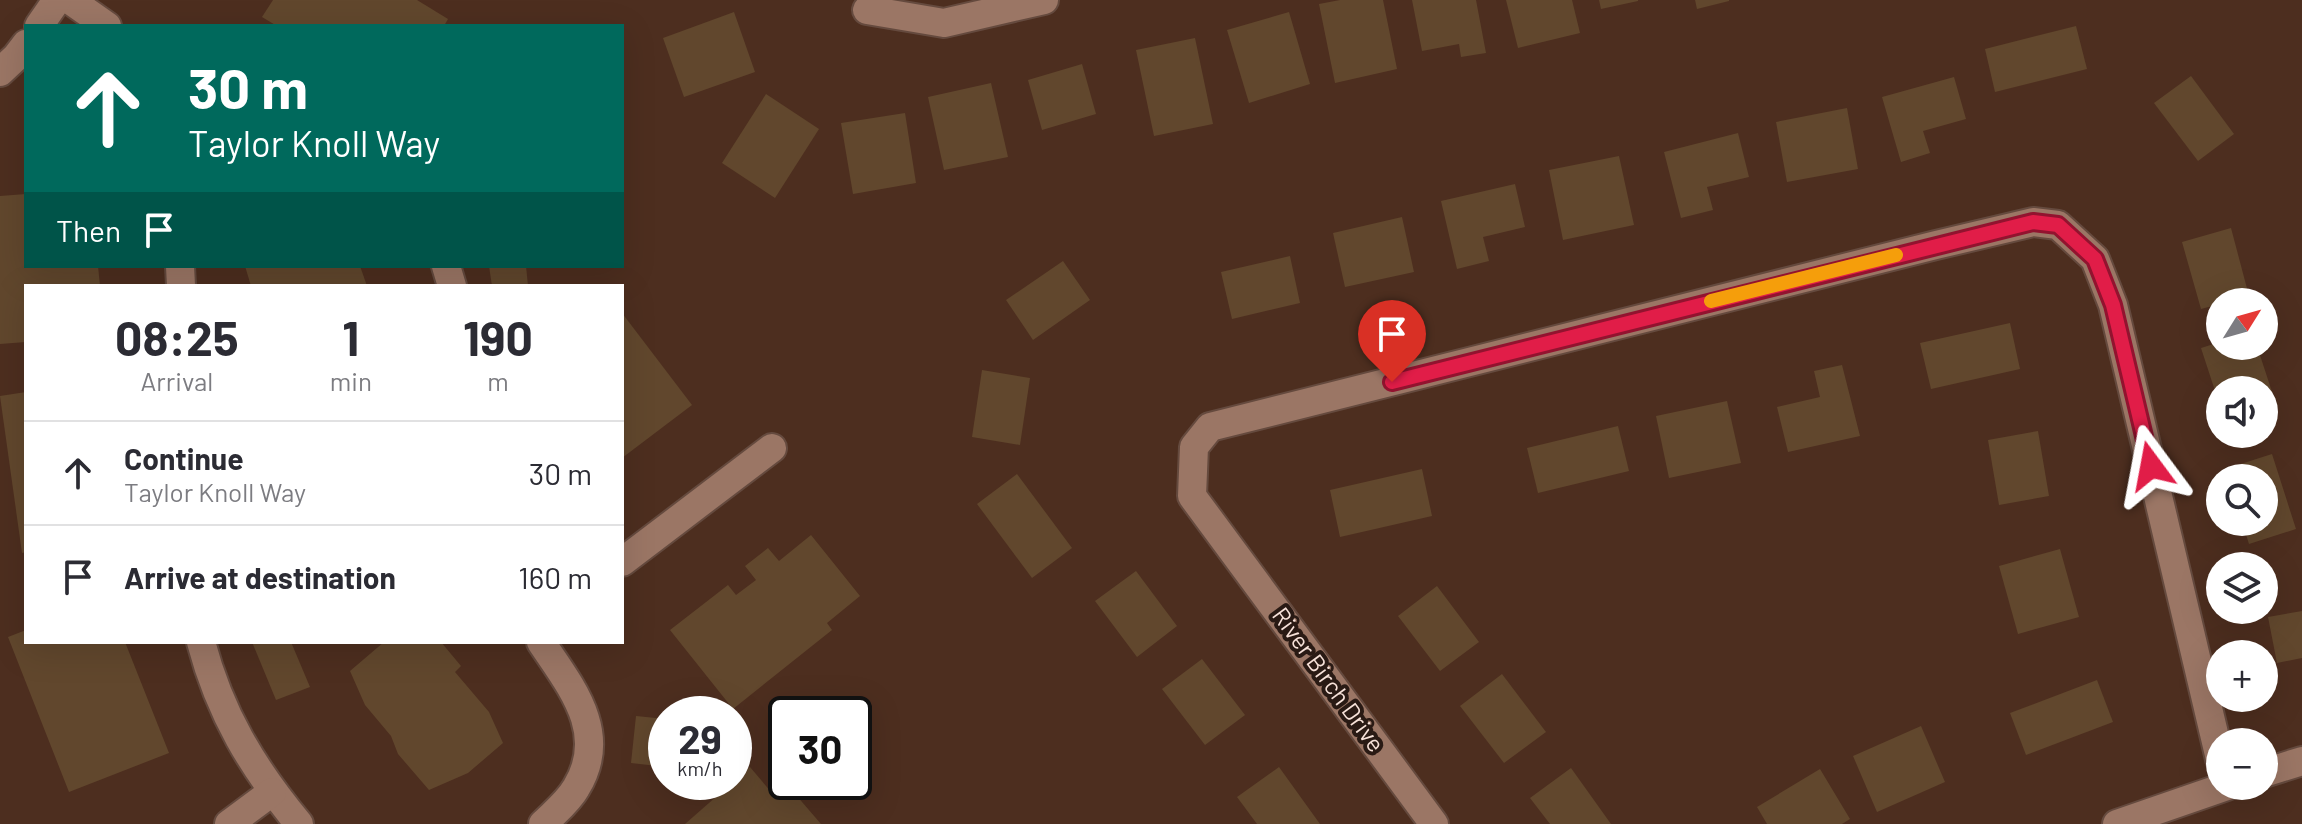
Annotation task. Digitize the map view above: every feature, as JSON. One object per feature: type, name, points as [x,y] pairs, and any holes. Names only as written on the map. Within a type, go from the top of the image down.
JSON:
[{"type":"street","points":[[40,24],[57,0]]},
{"type":"street","points":[[70,0],[104,24]]},
{"type":"street","points":[[867,10],[944,23],[1044,0]]},
{"type":"street","points":[[0,72],[24,47]]},
{"type":"street","name":"River Birch Drive","points":[[1434,824],[1192,496],[1194,447],[1210,427],[2033,222],[2058,225],[2095,259],[2113,305],[2213,728]]},
{"type":"street","points":[[624,560],[772,448]]},
{"type":"street","points":[[202,644],[218,696],[233,730],[272,792],[299,824]]},
{"type":"street","points":[[542,644],[577,699],[589,731],[585,771],[575,789],[544,824]]},
{"type":"street","points":[[2278,769],[2302,761]]},
{"type":"street","points":[[229,824],[272,792]]},
{"type":"street","points":[[2117,824],[2206,793]]},
{"type":"building","points":[[273,0],[417,0],[448,19],[445,24],[274,24],[262,17]]},
{"type":"building","points":[[1340,0],[1383,0],[1397,69],[1335,83],[1319,4]]},
{"type":"building","points":[[1412,0],[1476,0],[1486,53],[1461,57],[1459,44],[1422,51]]},
{"type":"building","points":[[1506,0],[1572,0],[1580,33],[1518,48]]},
{"type":"building","points":[[1599,0],[1638,0],[1638,1],[1601,9]]},
{"type":"building","points":[[1695,0],[1729,0],[1729,1],[1697,9]]},
{"type":"building","points":[[734,12],[755,72],[684,97],[663,38]]},
{"type":"building","points":[[1289,12],[1310,84],[1249,103],[1227,30]]},
{"type":"building","points":[[2076,26],[2087,69],[1995,92],[1985,49]]},
{"type":"building","points":[[1195,38],[1213,124],[1154,136],[1136,50]]},
{"type":"building","points":[[1082,64],[1096,114],[1042,130],[1028,80]]},
{"type":"building","points":[[2191,76],[2234,134],[2198,161],[2154,103]]},
{"type":"building","points":[[1954,77],[1966,119],[1923,131],[1930,153],[1901,162],[1882,97]]},
{"type":"building","points":[[991,83],[1008,157],[944,170],[928,97]]},
{"type":"building","points":[[766,94],[819,129],[775,198],[722,163]]},
{"type":"building","points":[[1847,108],[1858,169],[1787,182],[1776,122]]},
{"type":"building","points":[[905,113],[916,183],[853,194],[841,123]]},
{"type":"building","points":[[1738,133],[1749,177],[1707,187],[1713,210],[1681,218],[1664,152]]},
{"type":"building","points":[[1619,156],[1634,225],[1563,240],[1549,170]]},
{"type":"building","points":[[1515,184],[1525,227],[1483,237],[1489,261],[1457,269],[1441,201]]},
{"type":"building","points":[[24,194],[24,268],[98,268],[100,284],[24,284],[24,342],[0,344],[0,196]]},
{"type":"building","points":[[1402,217],[1414,272],[1345,287],[1333,233]]},
{"type":"building","points":[[2231,228],[2247,288],[2206,288],[2206,308],[2201,309],[2182,242]]},
{"type":"building","points":[[1290,256],[1300,303],[1232,319],[1221,272]]},
{"type":"building","points":[[1063,261],[1090,300],[1033,340],[1006,300]]},
{"type":"building","points":[[246,268],[361,268],[366,284],[250,284]]},
{"type":"building","points":[[489,268],[526,268],[528,284],[492,284]]},
{"type":"building","points":[[624,316],[692,405],[624,456]]},
{"type":"building","points":[[2010,323],[2020,369],[1931,389],[1920,343]]},
{"type":"building","points":[[2206,346],[2206,360],[2262,360],[2267,376],[2210,376],[2201,348]]},
{"type":"building","points":[[1842,365],[1860,436],[1788,452],[1777,407],[1820,397],[1814,371]]},
{"type":"building","points":[[982,370],[1030,378],[1020,445],[972,437]]},
{"type":"building","points":[[24,392],[22,553],[0,396]]},
{"type":"building","points":[[1727,401],[1741,463],[1669,478],[1656,416]]},
{"type":"building","points":[[1618,426],[1629,471],[1538,493],[1527,448]]},
{"type":"building","points":[[2038,431],[2049,496],[1999,505],[1988,440]]},
{"type":"building","points":[[2272,454],[2275,464],[2241,464]]},
{"type":"building","points":[[1422,469],[1432,516],[1340,537],[1330,490]]},
{"type":"building","points":[[2278,473],[2296,529],[2278,535]]},
{"type":"building","points":[[1017,474],[1072,548],[1032,578],[977,504]]},
{"type":"building","points":[[811,535],[860,596],[827,623],[832,630],[749,696],[723,696],[670,630],[728,585],[736,595],[756,580],[745,566],[768,548],[779,561]]},
{"type":"building","points":[[2246,536],[2274,536],[2249,544]]},
{"type":"building","points":[[2060,549],[2079,617],[2018,634],[1999,566]]},
{"type":"building","points":[[1136,571],[1177,626],[1137,657],[1095,601]]},
{"type":"building","points":[[1437,586],[1479,642],[1440,671],[1398,616]]},
{"type":"building","points":[[2302,611],[2302,658],[2278,663],[2278,640],[2272,640],[2269,624],[2278,624],[2278,615]]},
{"type":"building","points":[[24,631],[24,644],[126,644],[169,753],[69,792],[8,637]]},
{"type":"building","points":[[253,644],[292,644],[310,687],[276,700]]},
{"type":"building","points":[[382,644],[443,644],[461,666],[455,672],[489,712],[503,743],[468,773],[429,790],[398,754],[391,736],[365,705],[350,671]]},
{"type":"building","points":[[1202,659],[1245,715],[1205,745],[1162,689]]},
{"type":"building","points":[[1502,674],[1546,732],[1504,763],[1460,706]]},
{"type":"building","points":[[2097,680],[2113,722],[2026,755],[2010,713]]},
{"type":"building","points":[[636,716],[648,717],[648,765],[631,763]]},
{"type":"building","points":[[1921,726],[1945,782],[1877,812],[1853,756]]},
{"type":"building","points":[[1279,767],[1320,824],[1257,824],[1237,797]]},
{"type":"building","points":[[1571,768],[1611,824],[1550,824],[1530,798]]},
{"type":"building","points":[[752,769],[768,788],[768,800],[800,800],[821,824],[685,824],[712,800],[752,800]]},
{"type":"building","points":[[1820,769],[1850,819],[1842,824],[1767,824],[1757,807]]},
{"type":"slow traffic","points":[[1711,301],[1896,255]]},
{"type":"route","points":[[1392,382],[2033,222],[2058,225],[2095,259],[2113,305],[2151,466]]}]
